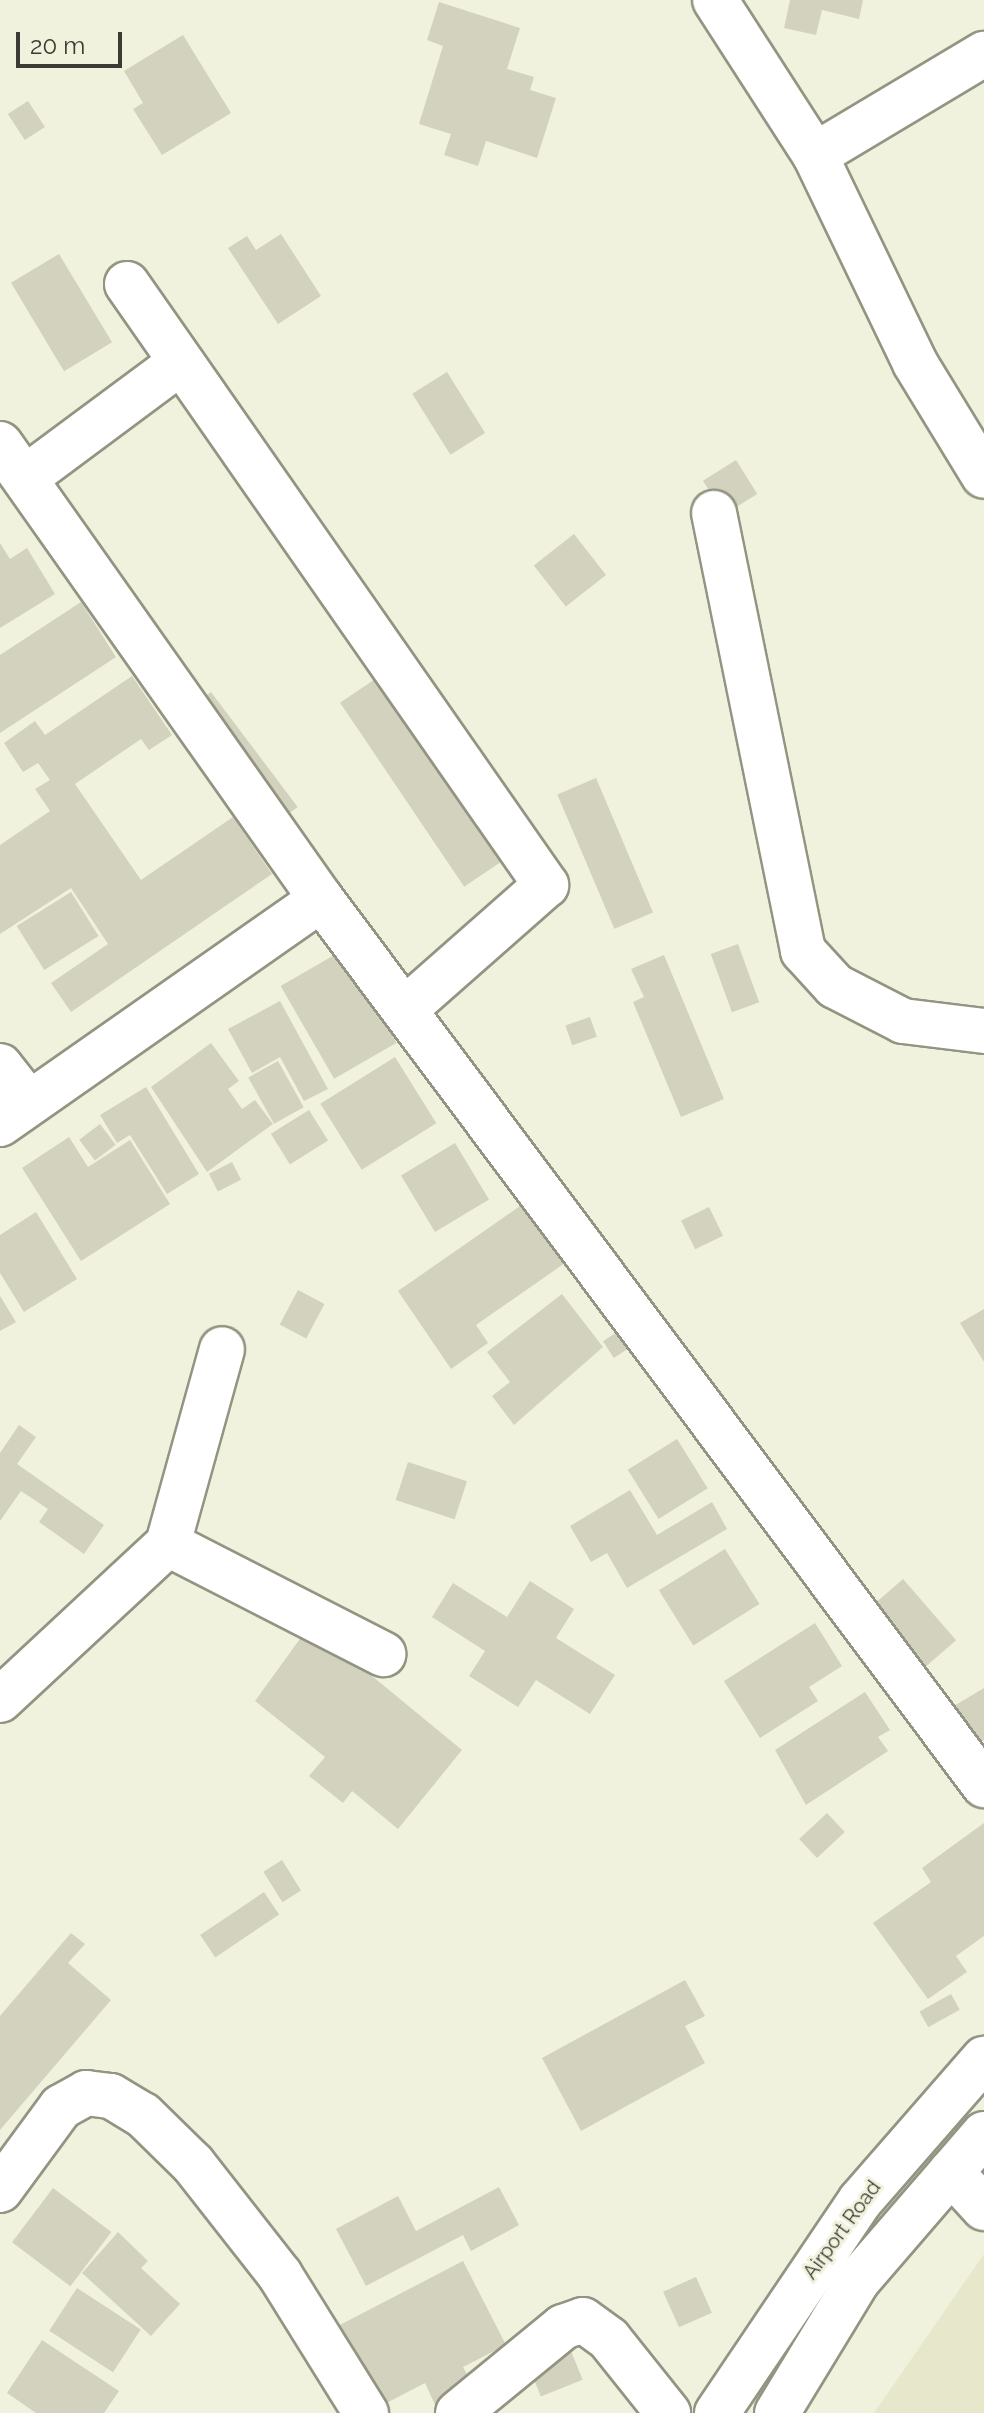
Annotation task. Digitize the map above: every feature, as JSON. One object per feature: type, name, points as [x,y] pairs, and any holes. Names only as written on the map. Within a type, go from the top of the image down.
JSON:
[{"type":"street","points":[[715,0],[815,155],[915,363],[984,476]]},
{"type":"street","points":[[815,155],[984,54]]},
{"type":"street","points":[[127,284],[546,885],[404,1010]]},
{"type":"street","points":[[180,363],[13,461],[321,899],[984,1785]]},
{"type":"street","points":[[714,513],[803,951],[835,986],[903,1021],[984,1031]]},
{"type":"street","points":[[0,1066],[14,1114],[321,899]]},
{"type":"street","points":[[0,1700],[168,1544],[222,1349]]},
{"type":"street","points":[[168,1544],[383,1654]]},
{"type":"street","name":"Airport Road","points":[[717,2413],[860,2201],[984,2059]]},
{"type":"street","points":[[0,2190],[61,2107],[86,2093],[111,2096],[143,2115],[280,2275],[366,2413]]},
{"type":"street","points":[[777,2413],[858,2280],[984,2134]]},
{"type":"street","points":[[951,2172],[984,2208]]},
{"type":"street","points":[[458,2413],[563,2327],[583,2320],[609,2339],[668,2413]]},
{"type":"shaded area","points":[[984,2254],[984,2413],[874,2413]]},
{"type":"building","points":[[790,0],[863,0],[859,19],[822,10],[816,35],[784,28]]},
{"type":"building","points":[[439,2],[520,28],[507,69],[534,77],[530,90],[556,98],[537,158],[486,141],[478,166],[444,155],[451,134],[419,124],[443,46],[427,40]]},
{"type":"building","points":[[183,35],[231,113],[162,155],[133,109],[143,103],[124,71]]},
{"type":"building","points":[[28,101],[45,127],[25,140],[8,114]]},
{"type":"building","points":[[281,234],[321,296],[278,324],[228,248],[247,236],[256,250]]},
{"type":"building","points":[[59,254],[112,342],[64,371],[11,283]]},
{"type":"building","points":[[447,372],[485,433],[450,455],[412,394]]},
{"type":"building","points":[[736,460],[757,494],[724,515],[703,481]]},
{"type":"building","points":[[574,534],[606,575],[566,606],[534,565]]},
{"type":"building","points":[[0,543],[10,559],[27,548],[55,594],[0,628]]},
{"type":"building","points":[[81,602],[116,657],[0,733],[0,655]]},
{"type":"building","points":[[384,673],[508,857],[464,887],[340,703]]},
{"type":"building","points":[[132,676],[172,735],[149,750],[141,739],[75,784],[141,880],[233,817],[272,874],[71,1012],[51,983],[108,944],[71,888],[0,934],[0,845],[50,811],[35,789],[50,780],[38,763],[23,772],[4,743],[35,721],[45,735]]},
{"type":"building","points":[[211,692],[298,807],[281,820],[194,705]]},
{"type":"building","points":[[596,778],[653,912],[614,929],[557,794]]},
{"type":"building","points":[[71,892],[99,936],[44,970],[17,926]]},
{"type":"building","points":[[738,944],[759,1002],[732,1012],[711,954]]},
{"type":"building","points":[[343,950],[396,1043],[334,1079],[281,986]]},
{"type":"building","points":[[664,955],[724,1099],[681,1117],[633,1002],[644,997],[631,969]]},
{"type":"building","points":[[280,1001],[328,1089],[304,1101],[280,1057],[252,1073],[228,1029]]},
{"type":"building","points":[[590,1017],[597,1037],[572,1045],[565,1025]]},
{"type":"building","points":[[211,1043],[239,1081],[228,1089],[242,1109],[255,1100],[273,1124],[207,1172],[151,1087]]},
{"type":"building","points":[[395,1057],[436,1123],[362,1170],[320,1104]]},
{"type":"building","points":[[278,1061],[304,1107],[274,1124],[248,1077]]},
{"type":"building","points":[[146,1087],[199,1174],[167,1194],[130,1135],[117,1143],[100,1115]]},
{"type":"building","points":[[309,1110],[328,1141],[290,1164],[271,1134]]},
{"type":"building","points":[[100,1124],[116,1145],[95,1160],[79,1140]]},
{"type":"building","points":[[69,1137],[88,1167],[130,1140],[170,1204],[81,1261],[22,1168]]},
{"type":"building","points":[[455,1143],[489,1200],[435,1232],[401,1175]]},
{"type":"building","points":[[232,1162],[241,1180],[218,1192],[209,1174]]},
{"type":"building","points":[[523,1204],[565,1263],[476,1325],[488,1343],[451,1369],[398,1291]]},
{"type":"building","points":[[709,1207],[723,1236],[695,1249],[681,1221]]},
{"type":"building","points":[[36,1212],[77,1279],[24,1312],[0,1273],[0,1235]]},
{"type":"building","points":[[298,1290],[324,1304],[306,1339],[280,1324]]},
{"type":"building","points":[[562,1294],[603,1347],[514,1425],[492,1396],[510,1382],[487,1352]]},
{"type":"building","points":[[0,1296],[16,1322],[0,1331]]},
{"type":"building","points":[[984,1309],[984,1362],[960,1323]]},
{"type":"building","points":[[634,1321],[645,1338],[614,1358],[603,1341]]},
{"type":"building","points":[[19,1425],[36,1437],[17,1464],[104,1525],[84,1554],[39,1522],[48,1509],[21,1491],[0,1521],[0,1453]]},
{"type":"building","points":[[677,1439],[708,1488],[659,1519],[628,1470]]},
{"type":"building","points":[[408,1462],[467,1481],[455,1519],[396,1500]]},
{"type":"building","points":[[630,1490],[657,1535],[712,1502],[727,1529],[627,1588],[607,1553],[591,1562],[570,1526]]},
{"type":"building","points":[[725,1549],[759,1604],[693,1645],[659,1590]]},
{"type":"building","points":[[903,1579],[956,1640],[918,1674],[865,1612]]},
{"type":"building","points":[[530,1581],[574,1609],[556,1638],[615,1675],[590,1714],[536,1680],[518,1707],[469,1676],[485,1651],[432,1617],[453,1583],[507,1617]]},
{"type":"building","points":[[815,1623],[842,1666],[809,1687],[818,1701],[760,1738],[724,1681]]},
{"type":"building","points":[[310,1625],[462,1750],[398,1829],[352,1791],[343,1803],[309,1776],[325,1757],[255,1701]]},
{"type":"building","points":[[984,1688],[984,1740],[972,1747],[949,1709]]},
{"type":"building","points":[[865,1692],[890,1730],[878,1737],[888,1751],[806,1805],[775,1750]]},
{"type":"building","points":[[827,1813],[845,1832],[817,1858],[799,1839]]},
{"type":"building","points":[[984,1823],[984,1936],[956,1956],[967,1972],[928,1999],[873,1923],[931,1882],[922,1868]]},
{"type":"building","points":[[282,1860],[301,1891],[282,1902],[263,1872]]},
{"type":"building","points":[[264,1892],[279,1914],[215,1957],[200,1935]]},
{"type":"building","points":[[71,1933],[85,1944],[68,1963],[111,2000],[0,2130],[0,2016]]},
{"type":"building","points":[[685,1980],[705,2016],[685,2026],[705,2063],[581,2131],[542,2058]]},
{"type":"building","points":[[951,1994],[960,2010],[928,2027],[920,2011]]},
{"type":"building","points":[[499,2187],[519,2225],[471,2251],[463,2235],[366,2286],[336,2229],[398,2196],[416,2231]]},
{"type":"building","points":[[53,2188],[111,2232],[70,2286],[12,2242]]},
{"type":"building","points":[[118,2232],[148,2261],[141,2268],[180,2304],[151,2336],[82,2273]]},
{"type":"building","points":[[463,2261],[506,2345],[463,2367],[475,2389],[437,2409],[425,2383],[375,2409],[334,2328]]},
{"type":"building","points":[[696,2277],[712,2313],[679,2327],[663,2292]]},
{"type":"building","points":[[77,2288],[141,2329],[113,2372],[49,2331]]},
{"type":"building","points":[[42,2340],[119,2391],[104,2413],[36,2413],[7,2393]]},
{"type":"building","points":[[571,2351],[583,2380],[541,2397],[529,2368]]}]
